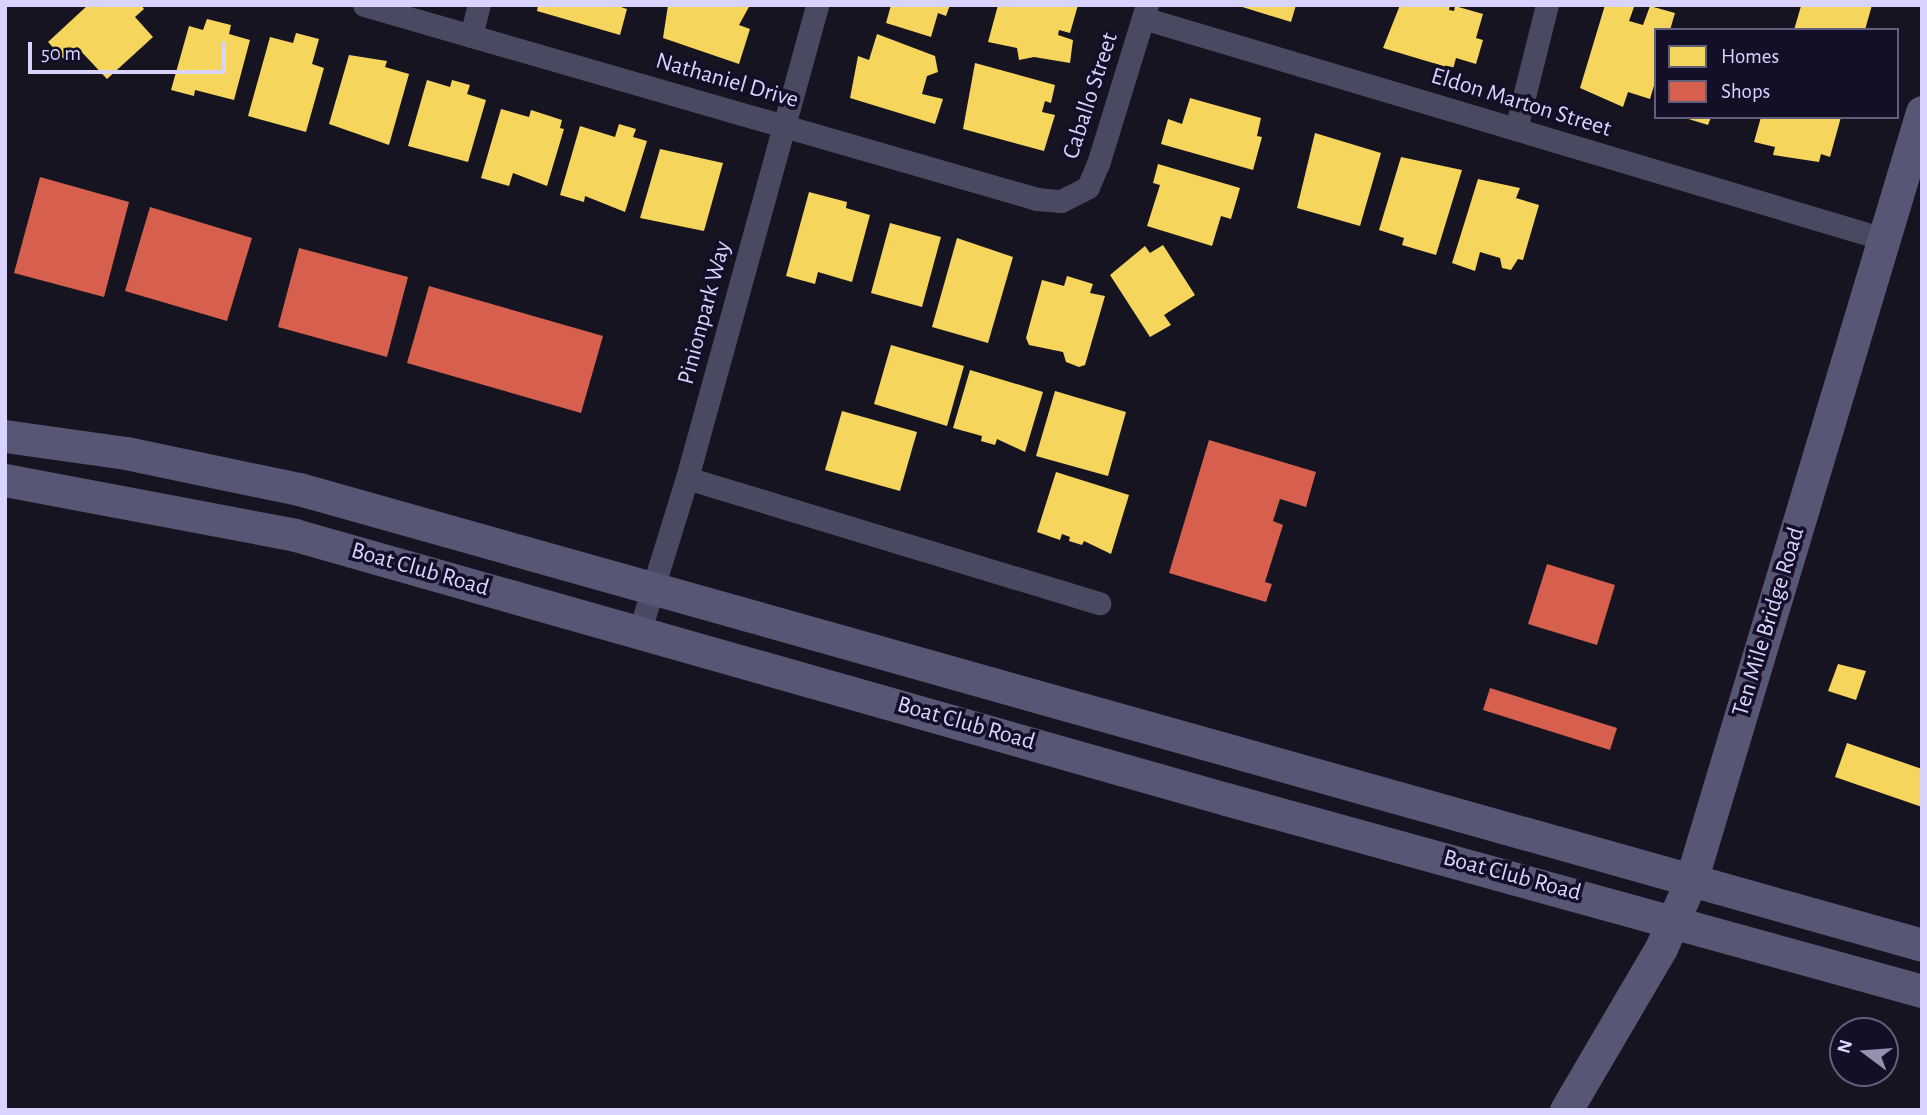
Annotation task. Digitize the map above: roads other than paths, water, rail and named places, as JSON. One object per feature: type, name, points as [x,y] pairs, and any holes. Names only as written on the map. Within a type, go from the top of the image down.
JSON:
[{"type":"main road","name":"Ten Mile Bridge Road","points":[[1566,1110],[1675,920],[1690,881],[1922,113]]},
{"type":"main road","name":"Boat Club Road","points":[[5,436],[126,453],[299,488],[1922,945]]},
{"type":"main road","name":"Boat Club Road","points":[[5,480],[295,535],[1240,803],[1675,920],[1922,990]]},
{"type":"street","name":"Nathaniel Drive","points":[[364,5],[1037,199],[1076,196]]},
{"type":"street","points":[[471,36],[478,5]]},
{"type":"street","name":"Pinionpark Way","points":[[639,632],[687,478],[817,5]]},
{"type":"street","points":[[1516,129],[1547,5]]},
{"type":"street","name":"Eldon Marton Street","points":[[1145,12],[1516,129],[1884,239]]},
{"type":"street","name":"Caballo Street","points":[[1076,196],[1088,187],[1098,164],[1145,12]]},
{"type":"street","points":[[687,478],[1099,603]]}]
